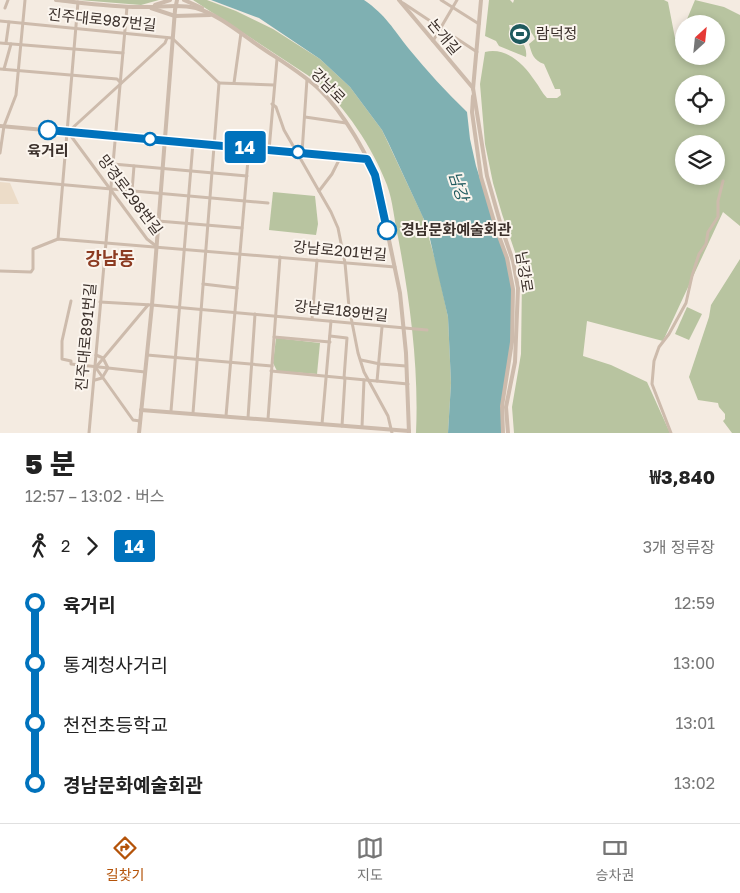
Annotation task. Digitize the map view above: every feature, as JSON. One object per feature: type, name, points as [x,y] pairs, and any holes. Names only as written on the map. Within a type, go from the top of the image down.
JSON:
[{"type":"street","points":[[5,8],[8,0]]},
{"type":"street","points":[[0,153],[2,126],[16,95],[24,0]]},
{"type":"street","name":"강남로","points":[[56,0],[127,7],[185,6],[196,8],[212,15],[240,33],[307,79],[321,91],[346,123],[367,159],[377,181],[400,293],[408,384],[409,432]]},
{"type":"street","points":[[147,7],[170,0]]},
{"type":"street","points":[[139,433],[161,194],[172,38],[177,0]]},
{"type":"street","points":[[184,0],[212,15]]},
{"type":"street","points":[[400,0],[477,52]]},
{"type":"street","name":"논개길","points":[[400,0],[473,88]]},
{"type":"street","points":[[441,0],[479,24]]},
{"type":"street","points":[[433,41],[457,0]]},
{"type":"street","name":"남강로","points":[[481,0],[472,112],[482,177],[496,228],[507,258],[513,289],[512,342],[502,406],[503,433]]},
{"type":"street","points":[[58,239],[78,2]]},
{"type":"street","name":"진주대로891번길","points":[[89,433],[127,7]]},
{"type":"street","points":[[147,7],[175,16],[212,15]]},
{"type":"street","name":"진주대로987번길","points":[[0,21],[172,38]]},
{"type":"street","points":[[6,43],[9,22]]},
{"type":"street","points":[[234,83],[240,33]]},
{"type":"street","points":[[68,132],[164,43],[167,38]]},
{"type":"street","points":[[172,38],[219,83],[274,85]]},
{"type":"street","points":[[0,43],[123,53]]},
{"type":"street","points":[[11,44],[2,69],[117,79],[121,83]]},
{"type":"street","points":[[269,150],[277,59]]},
{"type":"street","points":[[299,153],[307,79]]},
{"type":"street","points":[[193,413],[219,83]]},
{"type":"street","name":"남강로","points":[[473,88],[487,176],[513,261],[518,288],[515,362],[506,408],[508,433]]},
{"type":"street","points":[[272,104],[276,107],[280,121],[338,228],[346,263],[349,307],[360,360],[388,416],[392,431]]},
{"type":"street","points":[[304,117],[346,123]]},
{"type":"street","points":[[2,126],[367,159]]},
{"type":"street","name":"망경로298번길","points":[[68,132],[147,238],[156,247]]},
{"type":"street","points":[[171,411],[193,143]]},
{"type":"street","points":[[226,416],[249,148]]},
{"type":"street","points":[[319,192],[332,174],[341,156]]},
{"type":"street","points":[[113,164],[246,176]]},
{"type":"street","points":[[132,191],[134,166]]},
{"type":"street","points":[[0,180],[268,203]]},
{"type":"street","points":[[671,433],[652,384],[654,361],[658,347],[669,334],[686,303],[699,254],[706,244],[708,232],[718,217],[718,201],[723,185]]},
{"type":"street","points":[[158,221],[242,228]]},
{"type":"street","points":[[0,271],[31,272],[33,269],[33,249],[58,239],[280,257]]},
{"type":"street","name":"강남로201번길","points":[[277,299],[280,257],[396,268]]},
{"type":"street","points":[[312,319],[317,260]]},
{"type":"street","points":[[204,284],[237,288]]},
{"type":"street","name":"강남로189번길","points":[[268,419],[277,299]]},
{"type":"street","points":[[71,301],[62,340],[61,357],[65,361],[71,361],[71,364],[96,368],[145,372]]},
{"type":"street","points":[[100,302],[275,316]]},
{"type":"street","points":[[96,368],[150,305]]},
{"type":"street","points":[[248,418],[255,314]]},
{"type":"street","name":"강남로189번길","points":[[275,316],[427,330]]},
{"type":"street","points":[[322,424],[331,321]]},
{"type":"street","points":[[377,381],[382,327]]},
{"type":"street","name":"강남로189번길","points":[[330,336],[347,338],[345,378]]},
{"type":"street","points":[[274,337],[330,342]]},
{"type":"street","points":[[96,355],[103,358],[108,368]]},
{"type":"street","points":[[147,355],[272,366]]},
{"type":"street","points":[[360,360],[406,366]]},
{"type":"street","points":[[96,368],[133,420],[140,422]]},
{"type":"street","points":[[94,380],[102,378],[108,368]]},
{"type":"street","points":[[271,371],[408,384]]},
{"type":"street","points":[[342,426],[345,378]]},
{"type":"street","points":[[362,427],[364,380]]},
{"type":"street","points":[[141,410],[409,432]]},
{"type":"green space","points":[[79,0],[159,0],[141,5]]},
{"type":"green space","points":[[193,0],[207,0],[236,11],[273,29],[320,59],[350,87],[382,130],[423,217],[437,266],[448,317],[451,383],[448,433],[416,433],[415,359],[402,261],[389,191],[366,142],[337,102],[315,80]]},
{"type":"green space","points":[[489,0],[510,0],[513,3],[514,0],[664,0],[668,2],[675,38],[675,65],[725,65],[725,15],[689,15],[695,0],[724,7],[740,15],[740,226],[723,212],[663,341],[587,321],[583,356],[611,365],[647,382],[670,433],[514,433],[512,407],[521,354],[522,278],[493,183],[485,144],[480,84],[485,52],[493,51],[508,54],[526,69],[547,98],[557,98],[561,95],[560,89],[555,89],[544,64],[537,61],[532,54],[529,44],[535,39],[524,23],[519,24],[515,28],[509,25],[510,30],[524,45],[526,57],[499,46],[496,41],[485,36]]},
{"type":"green space","points":[[273,192],[315,196],[318,224],[316,235],[269,230]]},
{"type":"green space","points":[[740,259],[740,433],[732,433],[723,421],[725,414],[718,403],[698,400],[689,377],[709,317],[711,305]]},
{"type":"green space","points":[[687,307],[702,314],[689,340],[675,334]]},
{"type":"green space","points":[[276,338],[320,343],[317,374],[277,371],[273,363]]},
{"type":"shaded area","points":[[0,182],[10,183],[19,204],[0,204]]},
{"type":"water","name":"남강","points":[[211,0],[364,0],[384,17],[409,49],[467,112],[476,166],[512,278],[513,336],[502,414],[504,433],[448,433],[451,383],[448,317],[427,226],[382,130],[350,87],[320,59],[259,18]]},
{"type":"bus line","name":"14","points":[[48,130],[367,159],[375,175],[387,230]]},
{"type":"place","name":"람덕정","points":[[520,34]]},
{"type":"place","name":"육거리","points":[[48,130]]},
{"type":"place","name":"경남문화예술회관","points":[[387,230]]},
{"type":"district","name":"강남동","points":[[110,259]]}]
